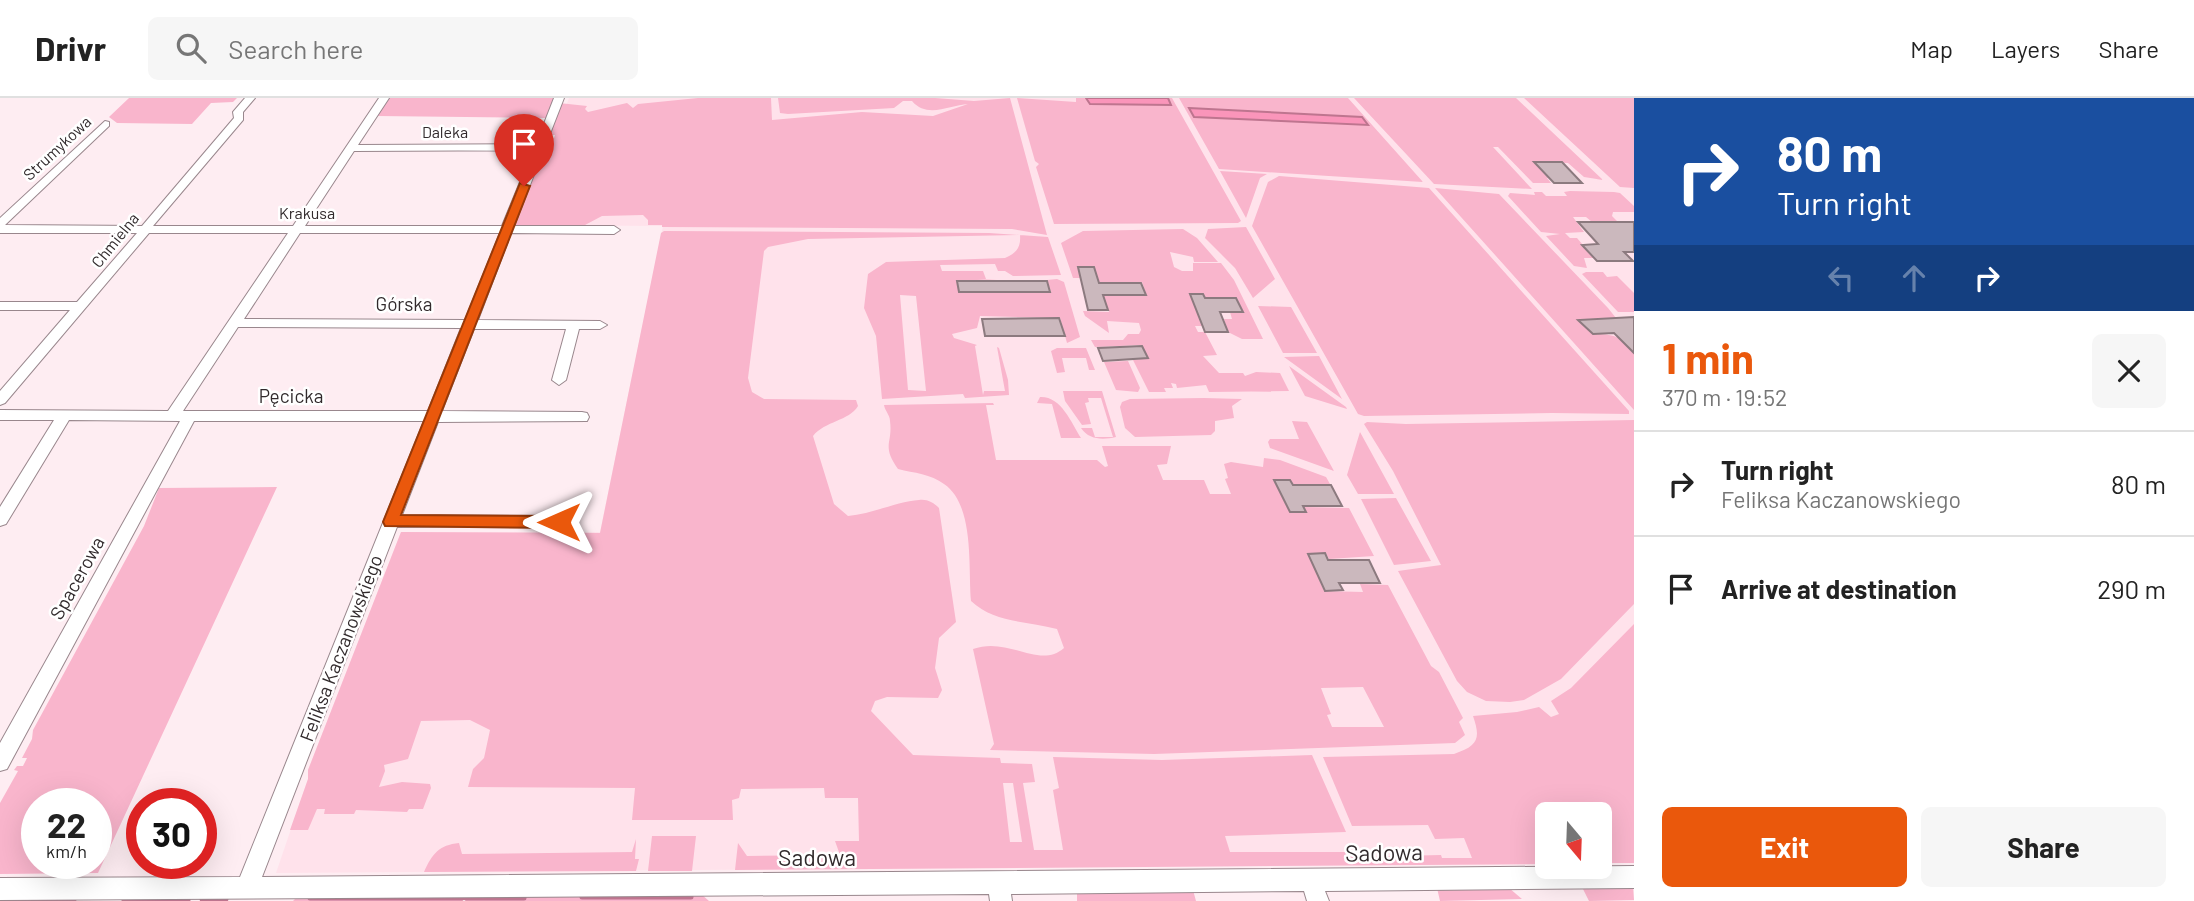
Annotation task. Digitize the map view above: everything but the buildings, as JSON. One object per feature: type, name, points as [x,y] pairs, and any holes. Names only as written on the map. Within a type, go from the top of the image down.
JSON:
[{"type":"street","name":"Chmielna","points":[[0,400],[239,118],[238,112],[250,98]]},
{"type":"street","name":"Spacerowa","points":[[0,762],[181,415],[234,323],[384,98]]},
{"type":"street","name":"Feliksa Kaczanowskiego","points":[[247,887],[559,98]]},
{"type":"street","name":"Strumykowa","points":[[0,223],[105,124]]},
{"type":"street","name":"Daleka","points":[[350,148],[539,147]]},
{"type":"street","name":"Krakusa","points":[[0,229],[614,230]]},
{"type":"street","points":[[0,306],[81,306]]},
{"type":"street","name":"Górska","points":[[234,323],[600,325]]},
{"type":"street","points":[[559,380],[574,325]]},
{"type":"street","name":"Pęcicka","points":[[0,415],[582,417]]},
{"type":"street","points":[[0,520],[65,415]]},
{"type":"street","points":[[391,522],[559,522]]},
{"type":"street","name":"Sadowa","points":[[0,889],[247,887],[286,894],[1314,891],[1634,877]]},
{"type":"shaded area","points":[[129,98],[237,98],[233,102],[211,103],[192,124],[117,123],[109,117]]},
{"type":"shaded area","points":[[389,98],[554,98],[546,118],[377,116]]},
{"type":"shaded area","points":[[569,98],[1634,98],[1634,863],[1612,863],[1612,802],[1535,802],[1535,864],[276,873],[308,779],[308,770],[401,532],[600,532],[663,226],[521,225],[664,143],[562,117]]},
{"type":"shaded area","points":[[698,98],[771,98],[772,120],[862,112],[933,116],[968,104],[932,110],[912,101],[903,101],[894,108],[788,114],[780,113],[778,98],[935,98],[974,101],[1010,98],[1047,235],[1012,229],[662,227],[648,225],[648,220],[643,215],[602,216],[585,225],[513,225],[545,143],[554,138],[555,135],[549,135],[559,103],[587,106],[585,109],[588,112],[627,103],[633,108],[638,104]]},
{"type":"shaded area","points":[[1017,98],[1076,102],[1076,98],[1086,98],[1090,104],[1170,105],[1168,98],[1172,98],[1241,221],[1054,224],[1036,167],[1039,164],[1035,161]]},
{"type":"shaded area","points":[[1086,98],[1168,98],[1171,105],[1090,104]]},
{"type":"shaded area","points":[[1179,98],[1348,98],[1423,182],[1219,169]]},
{"type":"shaded area","points":[[1354,98],[1516,98],[1603,180],[1584,177],[1568,163],[1534,162],[1554,178],[1547,178],[1551,183],[1533,183],[1498,147],[1493,147],[1532,189],[1434,184]]},
{"type":"shaded area","points":[[1524,98],[1634,98],[1634,188],[1620,187]]},
{"type":"shaded area","points":[[1189,108],[1362,117],[1368,125],[1194,117]]},
{"type":"shaded area","points":[[1220,171],[1267,174],[1260,178],[1246,218]]},
{"type":"shaded area","points":[[1279,176],[1429,188],[1629,414],[1358,414],[1252,226],[1268,182]]},
{"type":"shaded area","points":[[1435,188],[1499,194],[1608,308],[1616,318],[1579,320],[1593,334],[1616,337],[1634,351],[1634,410]]},
{"type":"shaded area","points":[[1534,192],[1542,192],[1546,196],[1567,196],[1564,192],[1620,193],[1634,206],[1634,212],[1613,212],[1612,216],[1618,222],[1592,222],[1586,217],[1573,217],[1584,232],[1565,233],[1570,238],[1577,238],[1594,258],[1584,258],[1587,268],[1574,266],[1546,236],[1560,234],[1541,232],[1508,196],[1510,193],[1535,195]]},
{"type":"shaded area","points":[[1246,227],[1275,279],[1253,298],[1235,268],[1205,238],[1208,229]]},
{"type":"shaded area","points":[[1183,229],[1197,238],[1218,262],[1194,262],[1193,257],[1170,252],[1174,267],[1182,271],[1193,271],[1193,263],[1221,263],[1234,280],[1263,339],[1242,339],[1228,332],[1224,319],[1232,319],[1230,312],[1243,311],[1237,298],[1206,298],[1203,294],[1190,294],[1202,326],[1195,326],[1198,332],[1205,332],[1217,355],[1203,356],[1219,373],[1243,373],[1245,376],[1256,372],[1280,373],[1289,391],[1209,392],[1206,385],[1177,388],[1176,384],[1171,383],[1173,388],[1164,388],[1166,392],[1149,392],[1133,360],[1148,358],[1142,345],[1095,347],[1091,340],[1123,340],[1128,334],[1139,334],[1141,330],[1139,323],[1107,321],[1109,333],[1085,316],[1083,311],[1109,312],[1101,290],[1106,290],[1108,295],[1146,294],[1142,282],[1104,283],[1101,287],[1094,267],[1078,267],[1080,278],[1073,278],[1061,243],[1083,231]]},
{"type":"shaded area","points":[[661,233],[1019,235],[808,239],[768,247],[764,251],[748,378],[752,392],[764,399],[856,400],[858,406],[854,411],[813,436],[834,504],[848,516],[919,500],[930,501],[939,508],[956,622],[939,638],[935,668],[942,690],[938,698],[887,697],[875,701],[871,711],[913,755],[1000,758],[1001,763],[1032,764],[1035,782],[1023,783],[1034,850],[1063,850],[1053,790],[1059,788],[1053,757],[1162,760],[1312,755],[1346,832],[1225,836],[1230,852],[1353,852],[1355,857],[1441,855],[1442,858],[1472,858],[1464,838],[1435,839],[1428,825],[1352,826],[1323,757],[1454,754],[1476,741],[1477,731],[1473,716],[1539,707],[1551,717],[1559,714],[1551,701],[1571,688],[1634,624],[1634,863],[1612,863],[1612,802],[1535,802],[1535,864],[735,870],[738,843],[747,856],[840,855],[835,841],[859,841],[858,798],[825,798],[824,788],[741,789],[739,798],[732,800],[733,820],[632,820],[635,788],[468,787],[473,769],[484,758],[490,730],[470,720],[421,721],[408,759],[384,765],[385,771],[379,787],[402,782],[430,784],[423,809],[409,809],[407,812],[356,810],[354,814],[324,814],[325,809],[317,809],[308,830],[290,830],[308,779],[308,770],[401,532],[600,533]],"holes":[[[1003,783],[1013,783],[1022,842],[1010,842]]]},
{"type":"shaded area","points":[[1020,235],[1048,237],[1061,275],[1013,276],[1005,271],[998,271],[995,264],[940,265],[942,271],[983,271],[986,279],[997,279],[957,281],[959,292],[1051,292],[1047,280],[1057,279],[1064,282],[1080,337],[1067,343],[1060,318],[980,316],[977,328],[952,334],[954,338],[977,345],[975,346],[983,395],[984,391],[1005,391],[997,347],[999,348],[1008,380],[1009,395],[965,398],[963,394],[882,399],[876,336],[864,308],[868,274],[886,262],[1005,258],[1017,249]],"holes":[[[900,295],[916,296],[926,391],[908,390]]]},
{"type":"shaded area","points":[[1603,272],[1607,277],[1617,276],[1634,293],[1634,312],[1618,312],[1582,274]]},
{"type":"shaded area","points":[[1258,306],[1291,307],[1317,353],[1283,353]]},
{"type":"shaded area","points":[[1057,348],[1086,348],[1095,370],[1089,370],[1086,358],[1062,358],[1065,372],[1057,373],[1051,351]]},
{"type":"shaded area","points":[[1319,356],[1342,399],[1284,357]]},
{"type":"shaded area","points":[[1128,361],[1140,388],[1138,392],[1116,390],[1104,362]]},
{"type":"shaded area","points":[[1289,366],[1346,407],[1347,409],[1305,396]]},
{"type":"shaded area","points":[[1063,391],[1102,391],[1116,437],[1097,438],[1088,435],[1081,428],[1092,428],[1095,437],[1113,437],[1101,398],[1088,398],[1089,402],[1085,403],[1091,424],[1082,425],[1065,401]]},
{"type":"shaded area","points":[[1040,397],[1060,405],[1081,438],[1061,438],[1052,404],[1037,403]]},
{"type":"shaded area","points":[[1130,399],[1242,399],[1232,406],[1234,418],[1215,421],[1215,431],[1211,435],[1135,437],[1125,428],[1120,407],[1122,402]]},
{"type":"shaded area","points":[[993,403],[994,405],[986,405],[996,460],[1097,460],[1105,467],[1108,466],[1102,446],[1171,446],[1167,464],[1157,465],[1163,480],[1204,480],[1210,494],[1231,494],[1225,479],[1228,478],[1224,464],[1231,462],[1263,467],[1264,458],[1280,460],[1326,477],[1330,484],[1293,485],[1290,479],[1274,480],[1290,513],[1306,513],[1304,507],[1349,508],[1374,556],[1329,559],[1326,553],[1308,553],[1324,591],[1363,592],[1360,584],[1388,585],[1431,666],[1439,672],[1463,718],[1459,722],[1465,735],[1455,743],[1154,754],[990,750],[994,744],[973,649],[999,646],[1044,656],[1064,648],[1057,629],[990,614],[971,601],[968,538],[961,506],[954,494],[934,478],[898,469],[890,455],[890,419],[884,405]],"holes":[[[1363,687],[1384,727],[1332,727],[1327,715],[1331,714],[1321,688]]]},
{"type":"shaded area","points":[[1634,420],[1634,604],[1561,679],[1524,700],[1486,701],[1467,692],[1457,681],[1398,571],[1441,565],[1393,471],[1364,424]]},
{"type":"shaded area","points":[[1292,421],[1307,422],[1334,471],[1270,448],[1270,439],[1299,439]]},
{"type":"shaded area","points":[[1360,432],[1394,494],[1358,494],[1347,475]]},
{"type":"shaded area","points":[[277,487],[137,788],[126,788],[126,813],[112,843],[112,788],[21,788],[21,874],[0,874],[0,803],[18,771],[14,770],[17,766],[23,766],[27,758],[22,758],[32,739],[33,730],[144,526],[159,488]]},
{"type":"shaded area","points":[[1396,498],[1431,561],[1394,565],[1361,499]]},
{"type":"shaded area","points":[[652,836],[696,836],[692,871],[648,871]]},
{"type":"shaded area","points":[[636,839],[635,859],[639,859],[636,871],[424,872],[437,852],[446,846],[459,843],[462,854],[632,852]]},
{"type":"shaded area","points":[[1633,886],[1634,900],[1589,901],[1583,889],[1584,887]]},
{"type":"shaded area","points":[[1437,888],[1509,888],[1522,899],[1440,901]]},
{"type":"shaded area","points":[[1193,890],[1196,901],[1077,901],[1077,891]]},
{"type":"shaded area","points":[[701,894],[709,901],[465,901],[467,896]]},
{"type":"shaded area","points":[[462,896],[463,901],[293,901],[297,897]]},
{"type":"waterway","points":[[582,897],[691,897]]},
{"type":"waterway","points":[[310,898],[462,898]]},
{"type":"waterway","points":[[466,898],[524,898]]},
{"type":"waterway","points":[[202,899],[226,899]]},
{"type":"waterway","points":[[0,900],[74,901]]},
{"type":"waterway","points":[[124,900],[188,900]]},
{"type":"route","points":[[524,186],[391,522],[559,522]]}]
